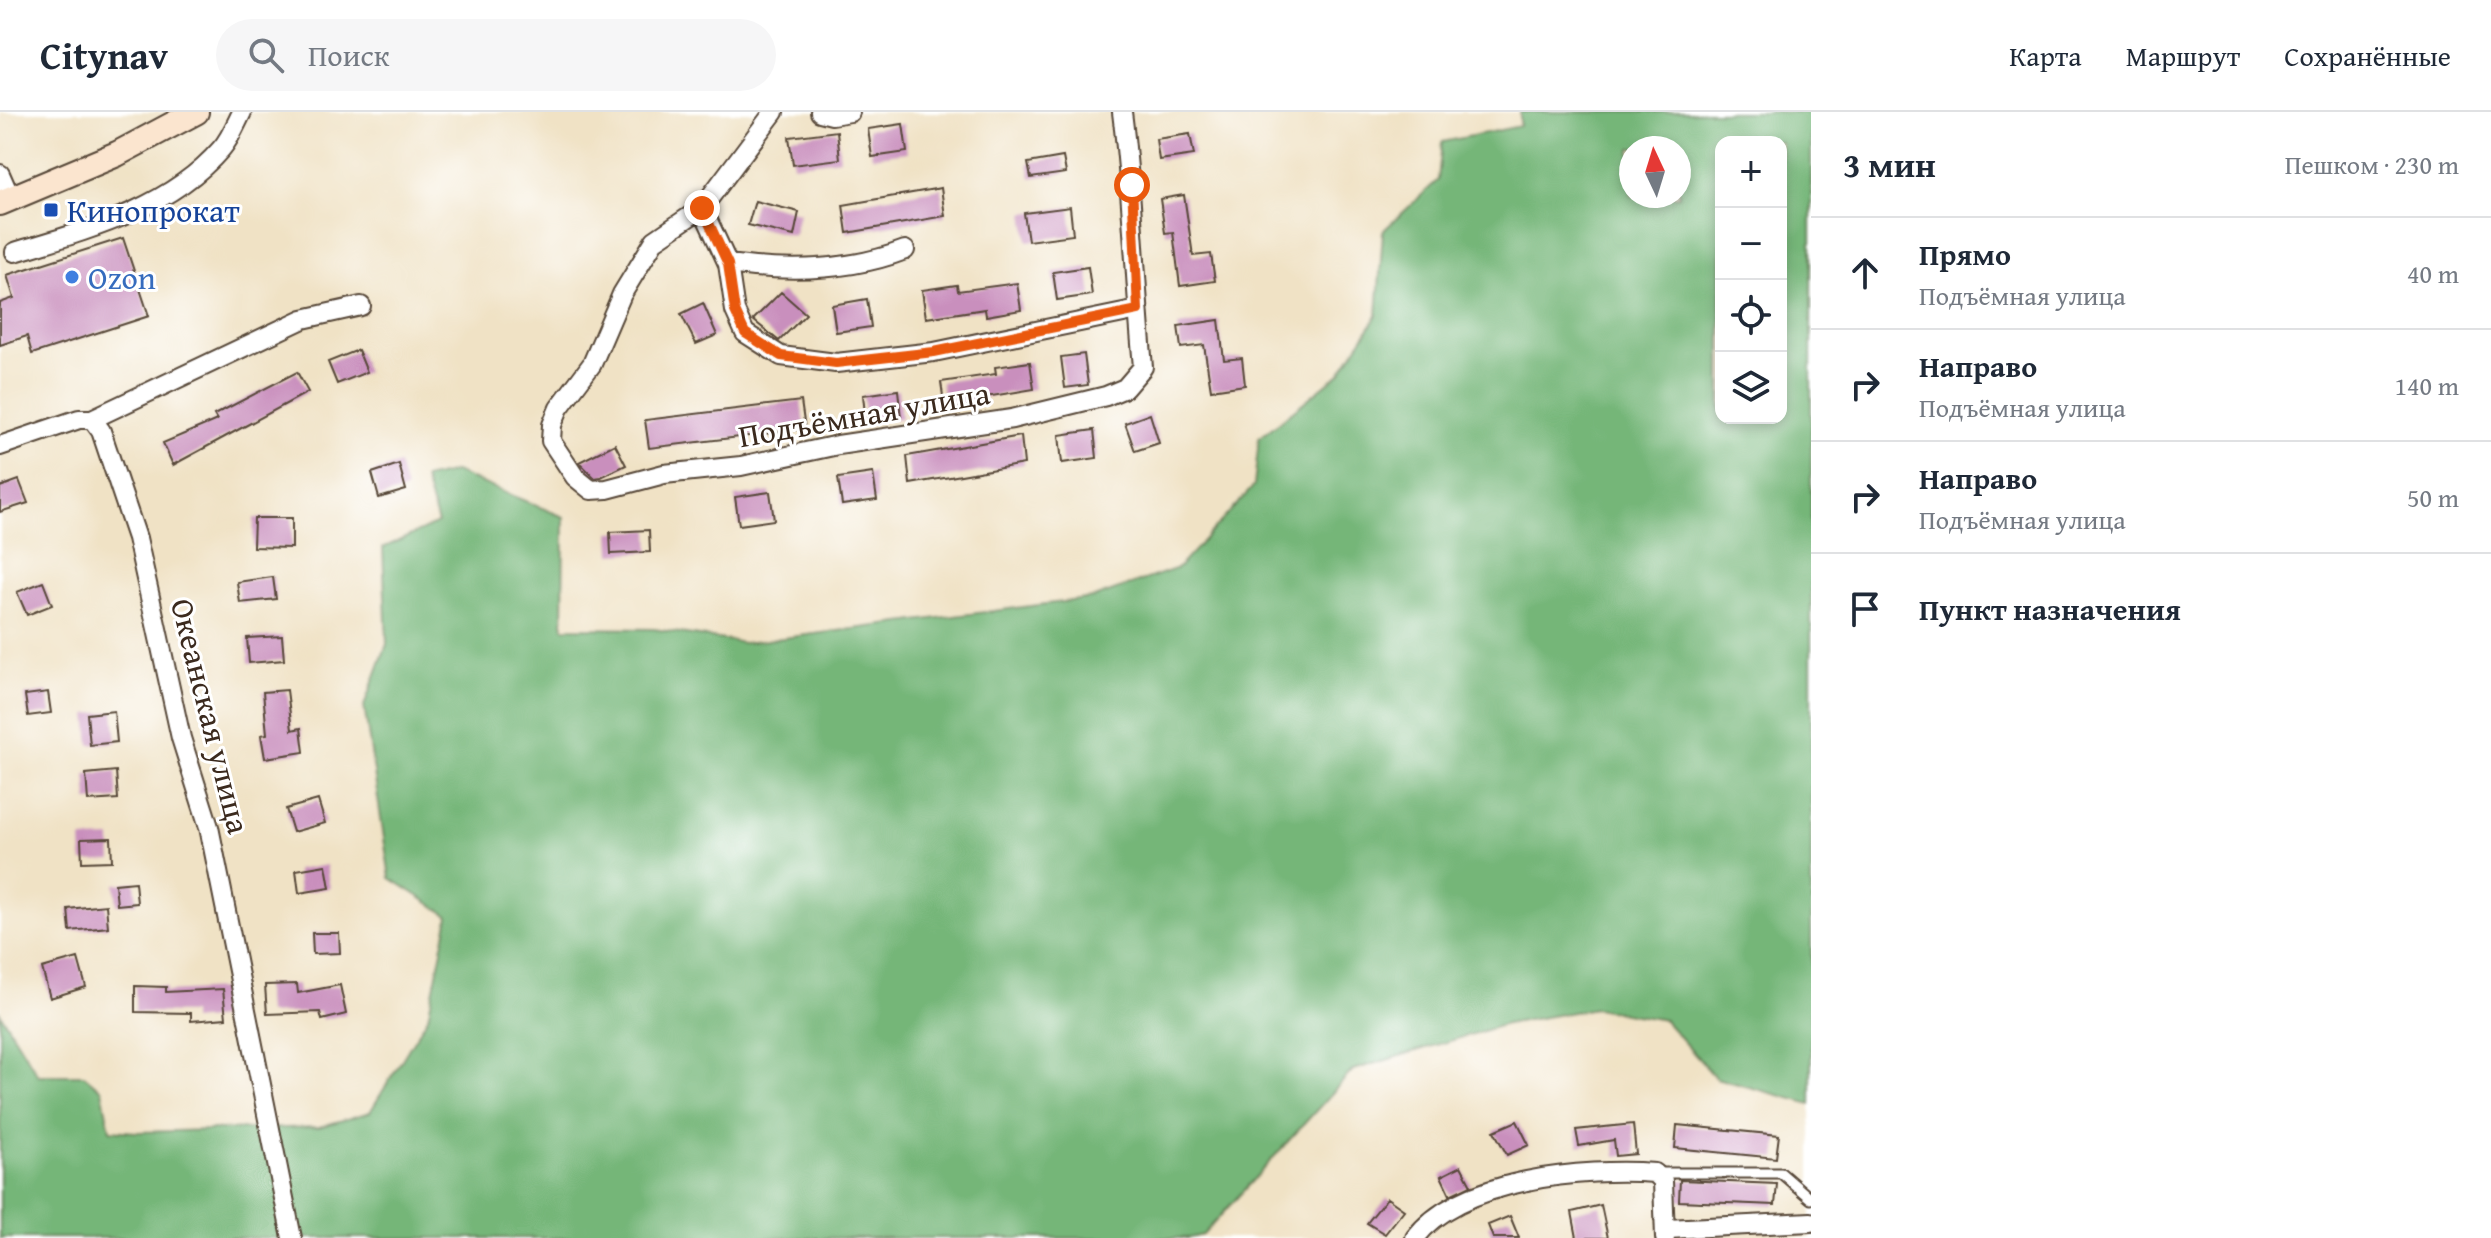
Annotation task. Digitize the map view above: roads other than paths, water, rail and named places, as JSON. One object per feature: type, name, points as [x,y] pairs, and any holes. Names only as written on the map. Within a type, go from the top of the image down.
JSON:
[{"type":"main road","points":[[5,201],[117,154],[196,112]]},
{"type":"street","points":[[15,252],[131,212],[185,184],[222,147],[242,112]]},
{"type":"street","points":[[702,208],[774,112]]},
{"type":"street","points":[[820,112],[850,112]]},
{"type":"street","name":"Подъёмная улица","points":[[1122,112],[1132,185],[1143,367],[1125,388],[1106,396],[1012,419],[838,445],[741,466],[664,474],[607,489],[591,490],[575,477],[551,441],[552,425],[559,408],[592,364],[622,294],[655,240],[702,208],[728,264],[735,311],[745,333],[781,356],[808,362],[836,363],[934,352],[1138,310]]},
{"type":"street","points":[[0,174],[5,201]]},
{"type":"street","points":[[728,264],[784,272],[876,261],[905,250]]},
{"type":"street","points":[[0,446],[85,419],[303,319],[361,306]]},
{"type":"street","name":"Океанская улица","points":[[85,419],[101,431],[137,538],[181,738],[209,827],[292,1238]]},
{"type":"street","points":[[1415,1238],[1427,1223],[1467,1199],[1509,1185],[1620,1170],[1655,1173],[1663,1181],[1666,1234],[1811,1222]]},
{"type":"lane","points":[[1655,1173],[1781,1173],[1811,1199]]},
{"type":"place","name":"Кинопрокат","points":[[51,210]]},
{"type":"place","name":"Ozon","points":[[72,277]]}]
